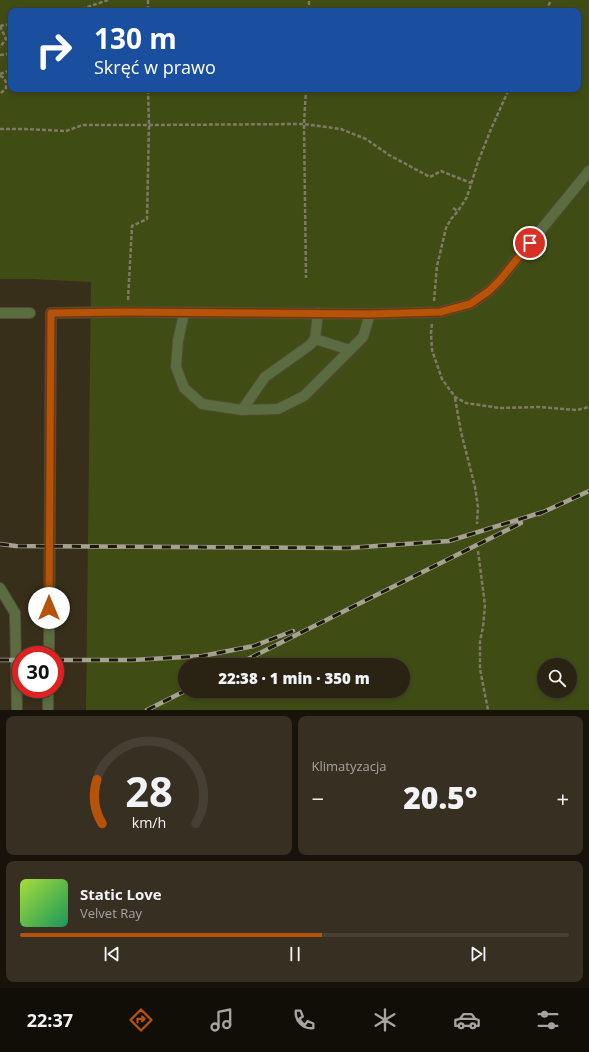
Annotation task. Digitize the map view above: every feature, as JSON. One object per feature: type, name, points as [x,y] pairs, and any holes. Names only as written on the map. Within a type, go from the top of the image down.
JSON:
[{"type":"street","points":[[49,646],[51,313],[127,312],[370,314],[440,312],[470,304],[489,291],[500,280],[589,171]]},
{"type":"street","points":[[0,313],[30,313]]},
{"type":"street","points":[[184,313],[178,342],[176,367],[184,388],[202,404],[242,410],[278,408],[304,396],[363,337],[370,314]]},
{"type":"street","points":[[242,410],[265,377],[310,345],[315,339],[318,313]]},
{"type":"street","points":[[315,339],[350,350]]},
{"type":"street","points":[[0,588],[15,613],[17,710]]},
{"type":"street","points":[[48,698],[48,710]]},
{"type":"path","points":[[85,8],[108,0]]},
{"type":"path","points":[[0,26],[6,39],[0,47]]},
{"type":"path","points":[[0,75],[6,81],[6,88],[0,94]]},
{"type":"path","points":[[127,312],[132,226],[147,218],[149,126],[148,92]]},
{"type":"path","points":[[306,92],[304,124],[306,278]]},
{"type":"path","points":[[0,129],[66,132],[83,125],[149,126],[304,124],[340,129],[366,139],[389,155],[430,177],[441,171],[471,183]]},
{"type":"path","points":[[453,208],[458,211]]},
{"type":"path","points":[[455,397],[461,432],[476,487],[478,507],[477,524]]},
{"type":"path","points":[[478,552],[485,605],[480,641],[480,669],[488,710]]},
{"type":"green space","points":[[0,0],[589,0],[589,710],[86,710],[91,282],[0,279]]},
{"type":"railway","points":[[539,514],[589,491]]},
{"type":"railway","points":[[0,544],[16,546],[348,548],[449,541],[543,512]]},
{"type":"railway","points":[[250,658],[521,523]]},
{"type":"railway","points":[[64,660],[133,660],[202,656],[254,646],[293,631]]},
{"type":"railway","points":[[0,660],[12,660]]},
{"type":"railway","points":[[147,710],[178,694]]},
{"type":"route","points":[[49,608],[51,313],[127,312],[370,314],[440,312],[470,304],[489,291],[500,280],[530,243]]}]
